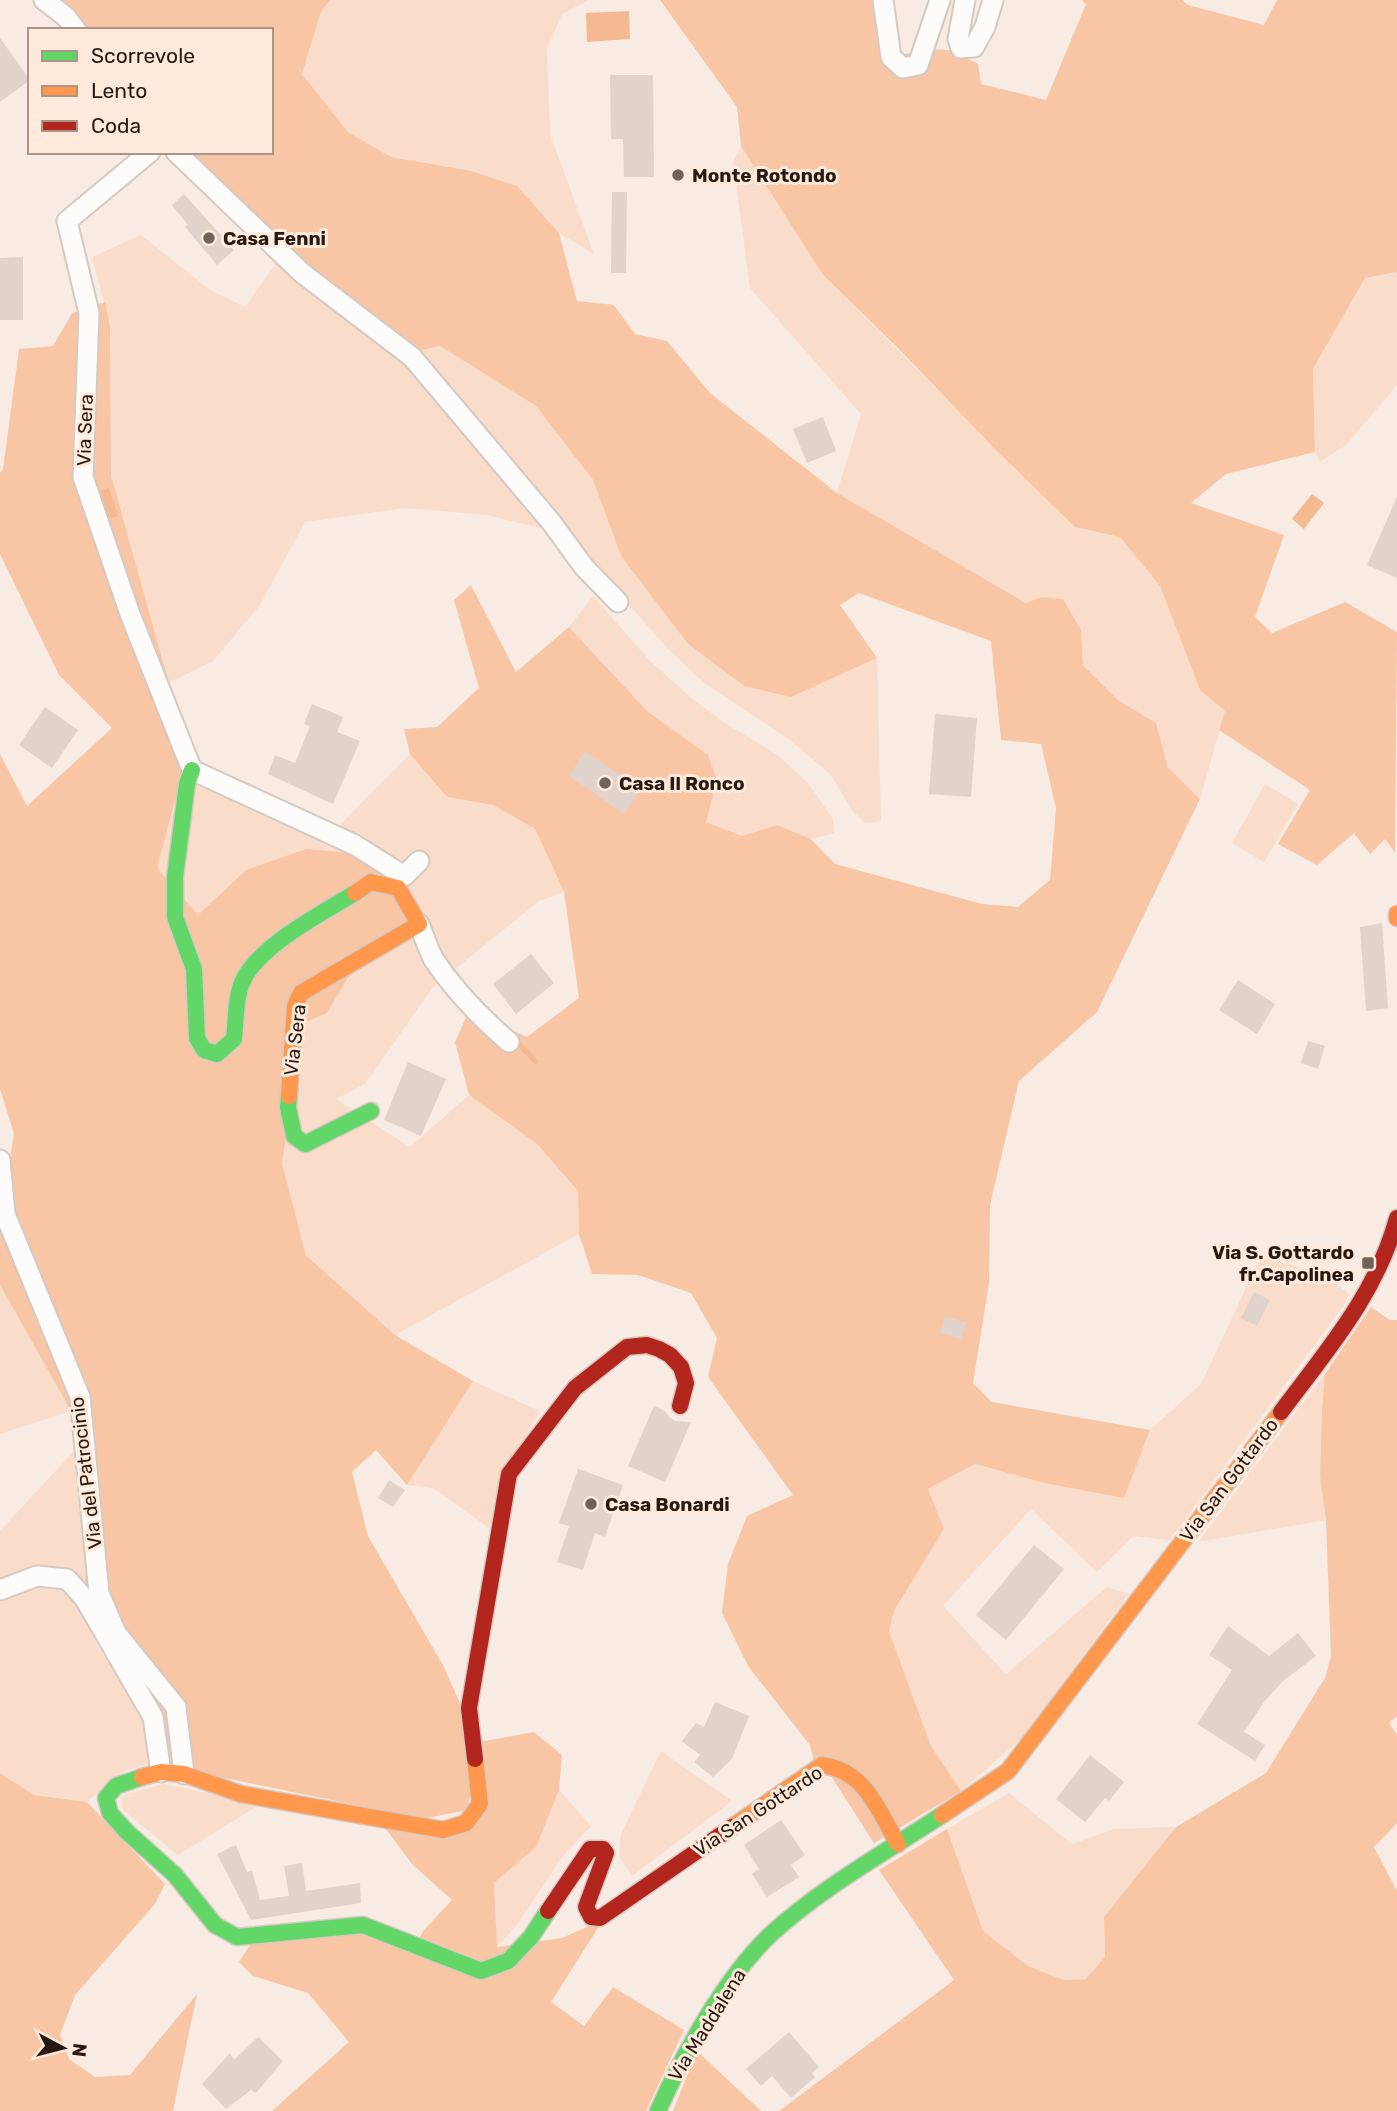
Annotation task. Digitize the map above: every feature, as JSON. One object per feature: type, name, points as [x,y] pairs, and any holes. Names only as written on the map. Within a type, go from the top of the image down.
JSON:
[{"type":"street","points":[[44,0],[66,17],[74,28]]},
{"type":"street","points":[[883,0],[891,57],[903,68],[918,65],[940,0]]},
{"type":"street","points":[[965,0],[958,39],[961,48],[974,47],[985,27],[993,0]]},
{"type":"street","name":"Via Sera","points":[[148,154],[67,221],[89,313],[83,477],[186,770]]},
{"type":"street","points":[[178,154],[302,272],[412,357],[551,522],[584,566],[618,602]]},
{"type":"street","points":[[419,861],[404,876],[355,845],[186,770],[187,784],[175,877],[176,917],[194,969],[197,1038],[204,1050],[217,1055],[234,1039],[241,982],[263,955],[311,919],[371,882],[398,888],[419,925],[433,959],[480,1016],[509,1042]]},
{"type":"street","name":"Via Sera","points":[[371,1111],[305,1144],[294,1136],[288,1107],[295,1006],[301,993],[419,925]]},
{"type":"street","name":"Via del Patrocinio","points":[[0,1160],[5,1214],[80,1397],[99,1594],[117,1633],[176,1707],[184,1774]]},
{"type":"street","name":"Via San Gottardo","points":[[680,1406],[686,1383],[681,1367],[670,1355],[659,1349],[646,1345],[627,1347],[575,1388],[509,1474],[469,1708],[480,1804],[466,1823],[443,1830],[241,1794],[184,1774],[161,1772],[116,1786],[106,1798],[110,1813],[174,1875],[215,1925],[237,1937],[363,1925],[481,1971],[508,1961],[531,1937],[590,1849],[603,1849],[606,1853],[586,1908],[591,1917],[600,1918],[822,1765],[836,1765],[856,1779],[870,1794],[898,1844],[1008,1771],[1355,1314],[1373,1283],[1393,1235],[1397,1218]]},
{"type":"street","points":[[0,1590],[37,1576],[67,1579],[85,1599],[153,1717],[161,1772]]},
{"type":"street","name":"Via Maddalena","points":[[658,2111],[674,2073],[730,1982],[769,1936],[810,1902],[898,1844]]},
{"type":"shaded area","points":[[53,0],[330,0],[321,12],[302,74],[348,132],[391,157],[472,171],[517,186],[559,233],[577,301],[614,305],[635,334],[667,341],[710,393],[837,493],[1026,603],[1041,597],[1063,599],[1081,630],[1083,665],[1118,700],[1156,723],[1168,767],[1200,799],[1097,1012],[1019,1081],[990,1205],[989,1283],[973,1383],[992,1402],[1150,1430],[1124,1498],[1044,1483],[975,1464],[928,1489],[944,1529],[894,1611],[889,1631],[931,1746],[961,1791],[874,1843],[831,1776],[815,1766],[810,1745],[748,1666],[722,1613],[728,1564],[747,1516],[793,1495],[708,1377],[717,1338],[691,1293],[638,1275],[592,1274],[579,1234],[578,1191],[537,1144],[469,1095],[455,1042],[469,1011],[527,1037],[579,998],[564,892],[535,829],[493,805],[447,797],[410,754],[404,729],[437,727],[479,688],[454,600],[471,585],[516,672],[569,627],[647,711],[708,755],[717,779],[706,822],[742,836],[777,825],[811,839],[835,864],[982,904],[1018,907],[1050,880],[1056,808],[1041,744],[1001,740],[991,641],[859,593],[840,605],[877,658],[791,697],[744,686],[688,644],[621,556],[593,480],[536,406],[440,346],[418,351],[304,267],[188,154],[273,154],[273,28],[80,28]]},
{"type":"shaded area","points":[[330,0],[589,0],[562,14],[547,49],[550,134],[594,254],[559,233],[516,186],[472,171],[391,157],[348,132],[302,74],[321,12]]},
{"type":"shaded area","points":[[660,0],[875,0],[878,47],[895,58],[920,49],[952,50],[978,64],[981,84],[1046,100],[1086,4],[1082,0],[1182,0],[1188,5],[1264,25],[1277,0],[1397,0],[1397,272],[1365,278],[1313,369],[1315,452],[1226,474],[1191,503],[1284,535],[1255,617],[1272,633],[1345,602],[1397,632],[1395,853],[1385,839],[1370,854],[1354,833],[1317,865],[1278,844],[1310,790],[1219,730],[1225,711],[1200,690],[1160,586],[1120,537],[1075,527],[823,275],[741,146],[737,107]]},
{"type":"shaded area","points":[[629,11],[630,39],[587,42],[586,13]]},
{"type":"shaded area","points":[[741,146],[823,275],[1075,527],[1120,537],[1160,586],[1200,690],[1225,711],[1200,799],[1168,767],[1156,723],[1118,700],[1083,665],[1081,630],[1041,597],[1026,603],[837,493],[861,414],[750,288],[733,162]]},
{"type":"shaded area","points":[[141,235],[210,290],[245,307],[279,259],[408,362],[544,529],[487,515],[405,508],[305,522],[260,605],[213,661],[169,683],[111,475],[110,326],[92,257]]},
{"type":"shaded area","points":[[1397,272],[1397,385],[1347,444],[1320,462],[1315,452],[1313,369],[1365,278]]},
{"type":"shaded area","points":[[105,302],[110,326],[111,475],[169,683],[183,770],[157,868],[198,915],[246,870],[306,849],[351,853],[406,882],[416,924],[357,962],[327,1013],[303,1023],[282,1163],[306,1255],[395,1335],[473,1381],[407,1485],[376,1450],[352,1472],[368,1536],[444,1667],[463,1710],[470,1794],[467,1810],[423,1819],[196,1772],[170,1751],[163,1721],[151,1690],[125,1666],[85,1582],[87,1554],[71,1411],[0,1285],[0,1204],[3,1204],[14,1134],[0,1089],[0,754],[27,806],[112,728],[59,675],[0,554],[0,473],[3,469],[19,349],[53,346],[72,313]]},
{"type":"shaded area","points":[[440,346],[536,406],[593,480],[621,556],[688,644],[744,686],[791,697],[877,658],[881,821],[865,823],[852,810],[831,775],[790,740],[703,682],[669,650],[580,549],[418,351]]},
{"type":"shaded area","points":[[109,488],[118,516],[105,520],[96,492]]},
{"type":"shaded area","points":[[1312,494],[1324,503],[1304,529],[1292,519]]},
{"type":"shaded area","points":[[593,596],[650,661],[695,701],[779,756],[808,783],[833,819],[834,833],[811,839],[777,825],[742,836],[706,822],[717,779],[708,755],[647,711],[569,627]]},
{"type":"shaded area","points":[[410,754],[447,797],[493,805],[535,829],[564,892],[539,901],[433,987],[365,1084],[336,1099],[410,1147],[469,1095],[537,1144],[578,1191],[579,1234],[395,1335],[306,1254],[282,1163],[303,1023],[246,870],[198,916],[156,868],[183,770],[334,831]]},
{"type":"shaded area","points":[[1265,784],[1298,804],[1264,862],[1232,843]]},
{"type":"shaded area","points":[[1260,1258],[1319,1274],[1349,1295],[1170,1540],[1133,1536],[1097,1572],[1031,1509],[943,1606],[1006,1674],[1107,1587],[1129,1594],[1021,1739],[961,1791],[931,1746],[889,1631],[894,1612],[944,1529],[928,1489],[975,1464],[1044,1483],[1124,1498],[1150,1430],[1201,1384]]},
{"type":"shaded area","points":[[0,1285],[71,1411],[0,1434]]},
{"type":"shaded area","points":[[1371,1307],[1390,1320],[1397,1320],[1397,1716],[1389,1723],[1397,1735],[1397,1823],[1374,1847],[1397,1891],[1397,2111],[779,2111],[954,1980],[879,1870],[947,1829],[983,1931],[1028,1966],[1064,1980],[1086,1979],[1105,1957],[1104,1917],[1176,1827],[1266,1773],[1325,1678],[1331,1656],[1326,1520],[1320,1476],[1325,1374]]},
{"type":"shaded area","points":[[1325,1374],[1321,1447],[1326,1520],[1198,1542]]},
{"type":"shaded area","points":[[473,1381],[540,1411],[503,1476],[489,1528],[433,1488],[407,1485]]},
{"type":"shaded area","points":[[76,1449],[87,1554],[85,1582],[64,1573],[0,1582],[0,1531]]},
{"type":"shaded area","points":[[39,1586],[61,1587],[77,1601],[99,1649],[144,1709],[154,1762],[122,1772],[87,1802],[34,1795],[0,1773],[0,1600]]},
{"type":"shaded area","points":[[534,1732],[562,1755],[559,1790],[536,1847],[494,1883],[497,1947],[562,1938],[603,1920],[551,2002],[584,2026],[613,1987],[684,2030],[646,2111],[272,2111],[349,2042],[308,1993],[253,1976],[239,1962],[253,1940],[354,1929],[414,1947],[424,1930],[452,1900],[412,1864],[386,1829],[470,1826],[474,1743]]},
{"type":"shaded area","points":[[661,1751],[732,1801],[632,1876],[619,1857],[621,1834]]},
{"type":"shaded area","points":[[0,1773],[34,1795],[87,1802],[165,1884],[155,1904],[75,1995],[60,2035],[69,2059],[95,2077],[130,2075],[197,1994],[173,2111],[0,2111]]},
{"type":"shaded area","points":[[164,1784],[261,1804],[178,1855],[122,1809],[122,1796]]},
{"type":"shaded area","points":[[559,1790],[591,1826],[563,1856],[517,1925],[497,1947],[494,1883],[536,1847]]},
{"type":"shaded area","points":[[1009,1793],[1072,1844],[1114,1829],[1176,1827],[1104,1917],[1105,1957],[1087,1979],[1064,1980],[1028,1966],[983,1931],[947,1829]]},
{"type":"shaded area","points":[[697,2051],[761,2111],[673,2111]]},
{"type":"building","points":[[0,38],[28,77],[28,81],[0,102]]},
{"type":"building","points":[[610,75],[653,75],[654,177],[624,177],[623,139],[611,139]]},
{"type":"building","points":[[612,192],[627,192],[626,273],[611,273]]},
{"type":"building","name":"Casa Fenni","points":[[184,194],[234,250],[217,265],[185,227],[188,225],[172,205]]},
{"type":"building","points":[[23,257],[23,320],[0,320],[0,258]]},
{"type":"building","points":[[823,417],[836,451],[807,463],[793,429]]},
{"type":"building","points":[[1397,497],[1397,578],[1367,565]]},
{"type":"building","points":[[312,704],[343,717],[337,732],[360,741],[333,804],[268,774],[275,755],[295,763],[310,726],[304,724]]},
{"type":"building","points":[[45,707],[78,730],[52,768],[19,745]]},
{"type":"building","points":[[935,714],[977,718],[971,797],[929,794]]},
{"type":"building","name":"Casa Il Ronco","points":[[585,751],[641,789],[624,814],[569,776]]},
{"type":"building","points":[[1382,923],[1388,1008],[1366,1011],[1360,927]]},
{"type":"building","points":[[531,954],[554,983],[516,1014],[493,984]]},
{"type":"building","points":[[1238,980],[1275,1004],[1257,1034],[1219,1010]]},
{"type":"building","points":[[1308,1041],[1325,1046],[1318,1069],[1301,1063]]},
{"type":"building","points":[[408,1062],[446,1079],[421,1136],[384,1120]]},
{"type":"building","points":[[1254,1292],[1270,1300],[1257,1326],[1241,1318]]},
{"type":"building","points":[[945,1316],[966,1322],[961,1339],[940,1333]]},
{"type":"building","points":[[654,1406],[665,1411],[675,1421],[691,1422],[665,1482],[628,1466]]},
{"type":"building","name":"Casa Bonardi","points":[[578,1469],[623,1485],[605,1537],[595,1533],[583,1570],[557,1562],[569,1526],[559,1523]]},
{"type":"building","points":[[389,1480],[405,1490],[393,1507],[378,1498]]},
{"type":"building","points":[[1034,1545],[1064,1569],[1006,1640],[976,1615]]},
{"type":"building","points":[[1228,1626],[1269,1656],[1298,1633],[1316,1656],[1283,1681],[1264,1702],[1244,1732],[1265,1745],[1255,1761],[1197,1724],[1232,1670],[1209,1655]]},
{"type":"building","points":[[715,1702],[749,1716],[732,1759],[713,1777],[694,1762],[700,1755],[682,1741],[696,1723],[704,1727]]},
{"type":"building","points":[[1090,1755],[1124,1782],[1109,1801],[1105,1798],[1085,1822],[1056,1799]]},
{"type":"building","points":[[781,1820],[805,1855],[791,1865],[799,1877],[767,1897],[752,1874],[759,1869],[744,1845]]},
{"type":"building","points":[[236,1845],[247,1872],[252,1871],[260,1900],[289,1896],[284,1866],[302,1863],[306,1891],[360,1883],[361,1903],[251,1920],[217,1854]]},
{"type":"building","points":[[789,2032],[819,2067],[812,2073],[815,2077],[791,2098],[772,2076],[761,2086],[746,2069]]},
{"type":"building","points":[[258,2037],[283,2061],[256,2093],[251,2090],[226,2109],[202,2084],[230,2053],[234,2060]]},
{"type":"waterway","points":[[514,1039],[536,1062]]},
{"type":"traffic: fast","points":[[192,770],[187,784],[175,877],[175,917],[194,969],[197,1038],[204,1050],[217,1054],[234,1039],[241,985],[248,971],[260,958],[290,933],[355,893]]},
{"type":"traffic: fast","points":[[289,1096],[288,1107],[294,1136],[305,1144],[371,1111]]},
{"type":"traffic: fast","points":[[142,1777],[116,1786],[106,1798],[110,1813],[175,1875],[215,1925],[237,1937],[363,1925],[481,1971],[508,1961],[531,1937],[548,1911]]},
{"type":"traffic: fast","points":[[658,2111],[706,2018],[737,1973],[770,1935],[832,1886],[942,1815]]},
{"type":"traffic: slow","points":[[289,1096],[295,1006],[301,993],[419,924],[398,888],[371,882],[355,893]]},
{"type":"traffic: slow","points":[[942,1815],[1008,1771],[1281,1412]]},
{"type":"traffic: slow","points":[[142,1777],[161,1772],[184,1774],[241,1794],[443,1830],[466,1823],[480,1804],[475,1759]]},
{"type":"traffic: slow","points":[[732,1827],[822,1765],[850,1775],[860,1784],[877,1806],[898,1844]]},
{"type":"traffic: jam","points":[[1281,1412],[1363,1297],[1388,1246],[1397,1218]]},
{"type":"traffic: jam","points":[[475,1759],[469,1708],[509,1474],[575,1388],[627,1347],[647,1345],[659,1349],[670,1355],[681,1367],[686,1383],[680,1406]]},
{"type":"traffic: jam","points":[[548,1911],[590,1849],[603,1849],[606,1853],[586,1907],[591,1917],[600,1918],[732,1827]]},
{"type":"place","name":"Monte Rotondo","points":[[678,175]]},
{"type":"place","name":"Casa Fenni","points":[[209,238]]},
{"type":"place","name":"Casa Il Ronco","points":[[605,783]]},
{"type":"place","name":"Via S. Gottardo fr.Capolinea","points":[[1368,1263]]},
{"type":"place","name":"Casa Bonardi","points":[[591,1504]]}]
